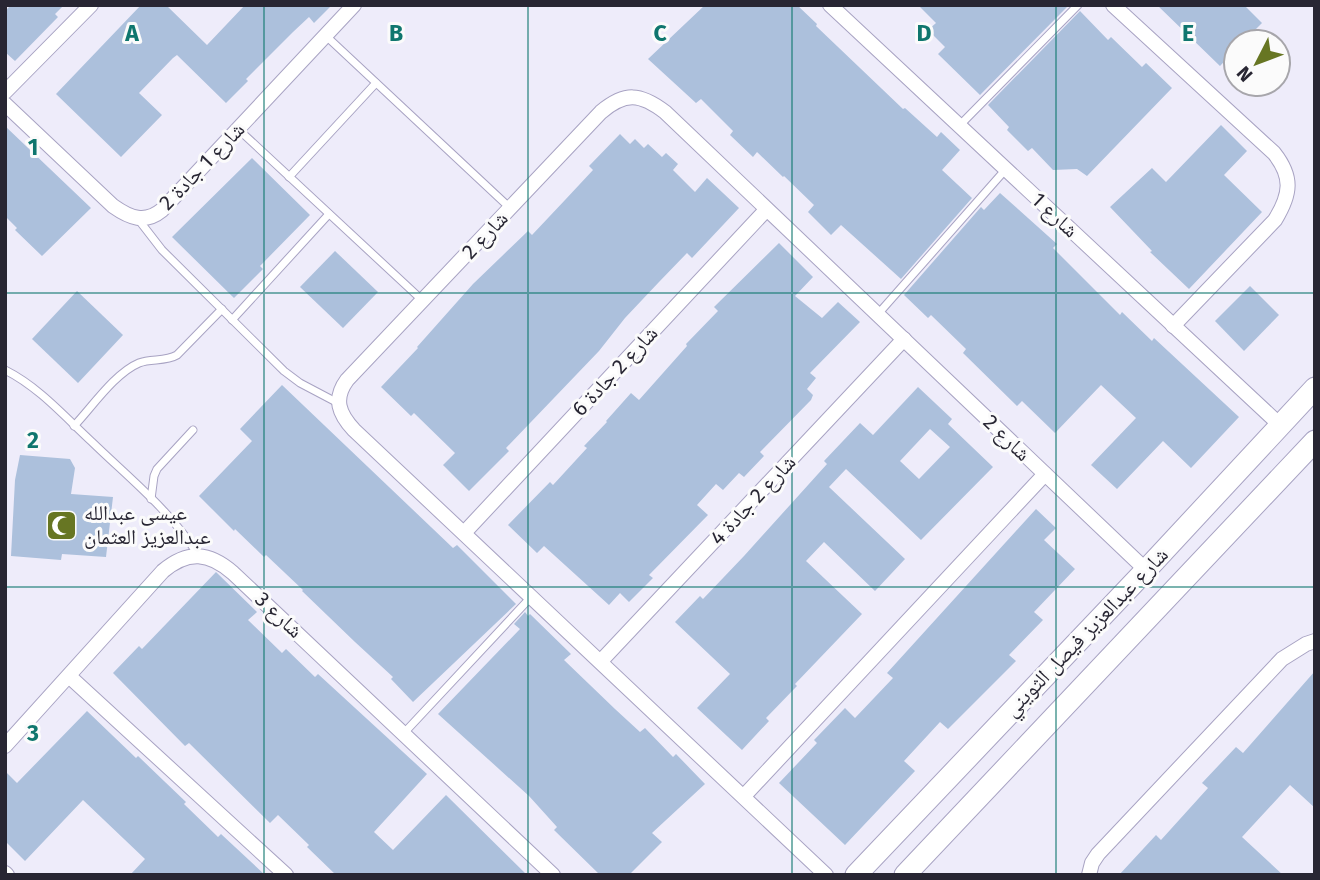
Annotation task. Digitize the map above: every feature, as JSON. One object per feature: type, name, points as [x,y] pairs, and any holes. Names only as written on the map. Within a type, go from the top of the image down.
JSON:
[{"type":"street","points":[[5,92],[91,5]]},
{"type":"street","name":"شارع 1 جادة 2","points":[[5,104],[113,206],[131,217],[151,217],[162,210],[354,5]]},
{"type":"street","name":"شارع 1","points":[[830,5],[1280,425]]},
{"type":"street","points":[[1113,5],[1274,153],[1286,171],[1289,182],[1284,202],[1275,220],[1173,326]]},
{"type":"street","name":"شارع 2","points":[[338,403],[339,394],[347,380],[601,112],[622,98],[636,96],[652,102],[665,112],[1146,570]]},
{"type":"street","name":"شارع 2 جادة 6","points":[[464,533],[766,210]]},
{"type":"street","name":"شارع 2 جادة 4","points":[[601,661],[904,339]]},
{"type":"street","name":"شارع عبدالعزيز فيصل الثويني","points":[[856,875],[1315,388]]},
{"type":"street","points":[[338,403],[343,417],[354,430],[826,875]]},
{"type":"street","name":"شارع عبدالعزيز فيصل الثويني","points":[[905,875],[1032,739],[1312,450]]},
{"type":"street","points":[[744,796],[1045,474]]},
{"type":"street","points":[[5,746],[163,571],[184,557],[199,556]]},
{"type":"street","name":"شارع 3","points":[[199,556],[213,559],[233,573],[554,875]]},
{"type":"street","points":[[1089,875],[1098,854],[1282,659],[1315,641]]},
{"type":"street","points":[[70,677],[286,875]]},
{"type":"street","points":[[1006,715],[1006,724],[1015,737],[1032,739]]},
{"type":"street","points":[[971,752],[979,749],[994,754],[998,761],[997,777]]},
{"type":"lane","points":[[959,126],[1078,5]]},
{"type":"lane","points":[[325,35],[510,208]]},
{"type":"lane","points":[[289,177],[376,83]]},
{"type":"lane","points":[[237,129],[422,301]]},
{"type":"lane","points":[[878,314],[1006,169]]},
{"type":"lane","points":[[232,320],[329,214]]},
{"type":"lane","points":[[138,219],[162,250],[284,371],[320,395],[338,403]]},
{"type":"lane","points":[[74,426],[130,368],[147,361],[172,359],[222,309]]},
{"type":"lane","points":[[5,370],[40,393],[152,499],[177,525],[199,556]]},
{"type":"lane","points":[[152,499],[157,469],[193,430]]},
{"type":"lane","points":[[404,733],[532,596]]},
{"type":"building","points":[[11,5],[64,5],[55,14],[58,17],[15,61],[5,52],[5,11]]},
{"type":"building","points":[[141,5],[166,5],[207,45],[245,5],[332,5],[314,23],[309,17],[246,79],[248,81],[226,103],[177,55],[139,93],[162,115],[121,157],[56,94]]},
{"type":"building","points":[[705,5],[797,5],[903,109],[937,137],[941,132],[960,150],[942,170],[972,198],[901,279],[841,225],[831,235],[808,212],[814,205],[784,176],[757,152],[753,157],[730,135],[733,131],[701,99],[696,103],[648,59]]},
{"type":"building","points":[[918,5],[1069,5],[980,95],[938,54],[945,47],[928,30],[936,23]]},
{"type":"building","points":[[1157,5],[1244,5],[1262,23],[1257,28],[1222,28],[1220,66]]},
{"type":"building","points":[[1080,11],[1108,40],[1111,37],[1142,67],[1146,63],[1172,88],[1087,176],[1077,169],[1053,170],[1032,148],[1028,151],[1007,130],[1009,127],[988,105]]},
{"type":"building","points":[[1221,125],[1247,151],[1224,175],[1262,212],[1189,289],[1150,252],[1152,251],[1110,207],[1152,168],[1166,182]]},
{"type":"building","points":[[5,126],[91,208],[42,256],[15,230],[17,228],[5,216]]},
{"type":"building","points":[[620,134],[630,144],[635,139],[644,148],[648,144],[662,157],[666,153],[678,164],[673,170],[695,192],[707,178],[739,208],[692,258],[687,253],[659,282],[599,351],[506,448],[509,451],[469,491],[443,465],[455,453],[414,413],[411,416],[381,387],[473,284],[528,231],[532,235],[593,170],[589,166]]},
{"type":"building","points":[[252,158],[310,215],[260,266],[263,269],[234,298],[172,237]]},
{"type":"building","points":[[1000,193],[1057,244],[1053,248],[1120,315],[1122,312],[1152,341],[1154,338],[1239,417],[1191,468],[1163,441],[1117,489],[1091,465],[1136,418],[1101,385],[1055,433],[1022,401],[1017,406],[963,353],[966,349],[931,315],[928,318],[904,295],[981,207],[984,210]]},
{"type":"building","points":[[779,243],[813,277],[795,296],[822,318],[838,302],[860,322],[810,373],[816,378],[807,389],[813,395],[811,400],[760,452],[764,456],[744,477],[739,473],[723,490],[716,484],[697,505],[708,515],[649,575],[653,578],[629,602],[620,593],[609,605],[544,546],[537,553],[508,525],[550,482],[553,485],[631,393],[639,400],[718,311],[714,307]]},
{"type":"building","points":[[335,251],[378,292],[343,328],[300,287]]},
{"type":"building","points":[[1250,286],[1279,315],[1244,351],[1215,321]]},
{"type":"building","points":[[77,291],[123,335],[78,383],[32,339]]},
{"type":"building","points":[[282,385],[453,548],[457,545],[516,604],[413,702],[391,679],[393,677],[303,590],[266,555],[264,557],[235,529],[234,531],[199,496],[252,441],[240,429]]},
{"type":"building","points":[[918,387],[952,419],[948,424],[993,467],[921,540],[846,469],[829,487],[905,559],[875,591],[824,542],[806,561],[862,614],[795,684],[797,686],[766,718],[769,721],[742,750],[697,708],[730,674],[675,622],[700,596],[703,599],[744,556],[827,464],[824,461],[860,423],[873,435]],"holes":[[[930,429],[950,447],[919,479],[900,461]]]},
{"type":"building","name":"عيسى عبدالله عبدالعزيز العثمان","points":[[20,455],[70,459],[75,468],[71,494],[113,497],[106,557],[62,554],[61,560],[11,556],[15,480]]},
{"type":"building","points":[[1036,509],[1056,528],[1044,540],[1075,569],[1034,612],[1043,620],[1009,655],[1016,661],[948,729],[940,722],[904,761],[915,771],[845,845],[779,783],[817,743],[814,740],[845,708],[855,718],[893,678],[887,673]]},
{"type":"building","points":[[216,572],[257,612],[248,620],[282,653],[286,649],[315,677],[318,674],[427,774],[374,832],[393,850],[446,795],[527,875],[336,875],[278,815],[270,823],[189,743],[185,746],[113,673],[139,646],[142,649]]},
{"type":"building","points":[[525,612],[571,654],[564,660],[615,709],[640,732],[645,728],[673,757],[676,754],[705,784],[652,833],[662,842],[629,875],[600,875],[554,830],[557,827],[529,796],[438,714],[520,629],[514,624]]},
{"type":"building","points":[[1315,671],[1315,808],[1290,785],[1242,837],[1283,875],[1119,875],[1156,835],[1161,840],[1208,788],[1202,783],[1236,747],[1243,753]]},
{"type":"building","points":[[87,711],[186,802],[184,804],[218,837],[221,834],[265,875],[130,875],[145,859],[83,800],[25,861],[5,841],[5,771],[17,783]]},
{"type":"place","name":"عيسى عبدالله عبدالعزيز العثمان","points":[[61,525]]}]
